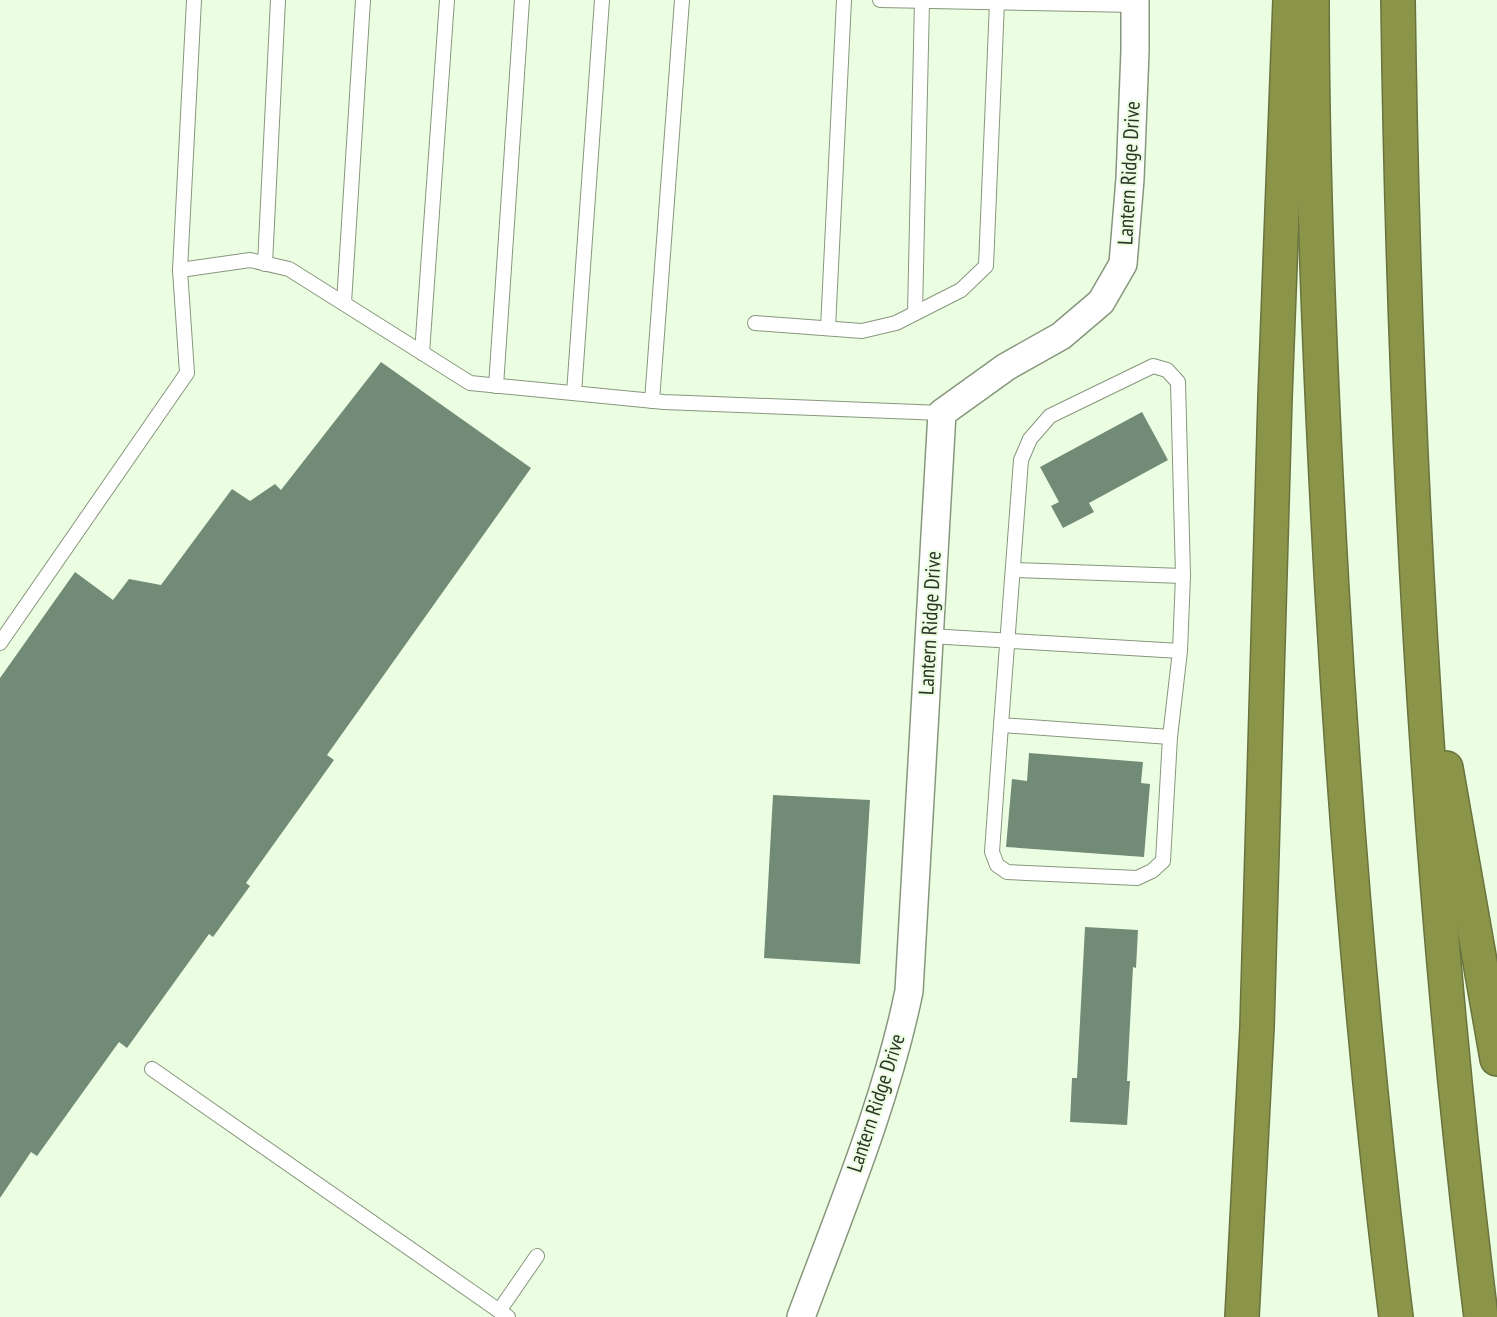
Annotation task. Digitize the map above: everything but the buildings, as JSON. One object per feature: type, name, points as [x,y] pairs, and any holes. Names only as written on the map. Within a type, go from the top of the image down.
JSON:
[{"type":"highway","points":[[1242,1317],[1257,1015],[1275,398],[1290,0]]},
{"type":"highway","points":[[1312,0],[1320,369],[1343,774],[1362,1005],[1396,1317]]},
{"type":"highway","points":[[1398,0],[1403,245],[1426,752],[1444,972],[1481,1317]]},
{"type":"highway","points":[[1418,609],[1497,1059]]},
{"type":"street","name":"Lantern Ridge Drive","points":[[801,1317],[881,1094],[902,1024],[909,991],[942,413],[1006,367],[1061,336],[1077,323],[1101,302],[1123,264],[1130,179],[1135,2]]},
{"type":"lane","points":[[0,643],[187,373],[180,270],[194,0]]},
{"type":"lane","points":[[265,264],[278,0]]},
{"type":"lane","points":[[344,303],[363,0]]},
{"type":"lane","points":[[422,353],[447,0]]},
{"type":"lane","points":[[496,386],[522,0]]},
{"type":"lane","points":[[574,393],[602,0]]},
{"type":"lane","points":[[652,401],[682,0]]},
{"type":"lane","points":[[828,328],[844,0]]},
{"type":"lane","points":[[880,0],[1135,2]]},
{"type":"lane","points":[[915,313],[922,1]]},
{"type":"lane","points":[[755,323],[861,331],[896,322],[961,290],[986,266],[997,2]]},
{"type":"lane","points":[[180,270],[250,260],[290,269],[470,383],[652,401],[942,413]]},
{"type":"lane","points":[[1154,366],[1167,370],[1179,382],[1183,576],[1180,651],[1170,736],[1163,861],[1152,871],[1137,878],[1007,872],[997,865],[992,852],[1013,570],[1021,460],[1030,440],[1050,416],[1154,366]]},
{"type":"lane","points":[[1013,570],[1183,576]]},
{"type":"lane","points":[[929,636],[1180,651]]},
{"type":"lane","points":[[1001,724],[1170,736]]},
{"type":"lane","points":[[152,1069],[503,1314],[537,1256]]}]
